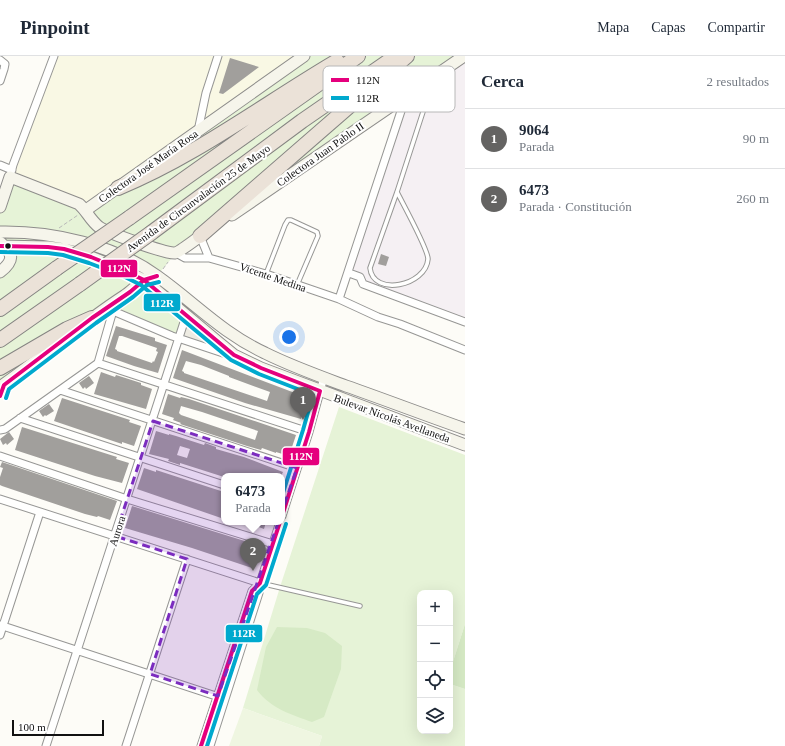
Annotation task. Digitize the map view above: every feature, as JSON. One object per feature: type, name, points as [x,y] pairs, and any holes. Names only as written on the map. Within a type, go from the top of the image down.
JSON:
[{"type":"highway","points":[[329,66],[346,56]]},
{"type":"highway","name":"Avenida de Circunvalación 25 de Mayo","points":[[344,66],[358,56]]},
{"type":"highway","name":"Avenida de Circunvalación 25 de Mayo","points":[[382,66],[396,56]]},
{"type":"highway","points":[[396,66],[407,56]]},
{"type":"highway","points":[[118,188],[148,175],[199,147],[323,69]]},
{"type":"highway","name":"Avenida de Circunvalación 25 de Mayo","points":[[0,309],[323,81]]},
{"type":"highway","name":"Avenida de Circunvalación 25 de Mayo","points":[[0,340],[151,233],[323,107]]},
{"type":"highway","points":[[200,236],[343,112]]},
{"type":"highway","points":[[0,368],[67,329],[92,318]]},
{"type":"main road","name":"Colectora José María Rosa","points":[[86,210],[304,56]]},
{"type":"main road","name":"Colectora Juan Pablo II","points":[[450,66],[464,56]]},
{"type":"main road","name":"Colectora Juan Pablo II","points":[[172,256],[381,112]]},
{"type":"main road","points":[[0,207],[11,173],[79,204],[86,210]]},
{"type":"main road","name":"Vicente Medina","points":[[86,210],[90,219],[100,228],[163,251],[172,256]]},
{"type":"main road","name":"Bulevar Nicolás Avellaneda","points":[[0,232],[37,233],[86,243],[112,253],[139,265],[157,276],[223,329],[266,354],[465,429]]},
{"type":"main road","points":[[0,272],[7,265],[11,255],[9,250],[2,245]]},
{"type":"main road","name":"Bulevar Nicolás Avellaneda","points":[[2,245],[64,249],[91,257],[125,271],[144,280],[234,355],[260,368],[465,445]]},
{"type":"main road","points":[[2,386],[92,318],[114,306],[144,280],[157,276]]},
{"type":"street","points":[[0,165],[11,173],[54,56]]},
{"type":"street","points":[[198,131],[206,92],[218,56]]},
{"type":"street","points":[[0,81],[4,69],[2,62]]},
{"type":"street","points":[[339,299],[401,112]]},
{"type":"street","points":[[200,236],[209,258]]},
{"type":"street","name":"Vicente Medina","points":[[172,256],[185,258],[209,258],[266,274],[339,299],[378,317],[400,324],[465,350]]},
{"type":"street","points":[[348,273],[360,277],[363,284],[465,322]]},
{"type":"street","points":[[0,430],[5,429],[98,363],[114,306],[178,338],[223,353],[234,355]]},
{"type":"street","name":"Aurora","points":[[46,746],[165,385],[178,338],[186,316]]},
{"type":"street","points":[[98,363],[309,432]]},
{"type":"street","points":[[285,501],[309,432],[324,377]]},
{"type":"street","points":[[0,396],[2,386]]},
{"type":"street","points":[[60,390],[297,468]]},
{"type":"street","points":[[20,418],[221,484]]},
{"type":"street","points":[[0,456],[127,499],[273,544]]},
{"type":"street","points":[[0,499],[260,582]]},
{"type":"street","points":[[0,634],[1,626],[40,512]]},
{"type":"street","points":[[210,746],[221,697],[252,591],[260,582],[279,525]]},
{"type":"street","points":[[126,746],[186,559]]},
{"type":"street","points":[[1,626],[221,697]]},
{"type":"street","points":[[201,746],[221,697]]},
{"type":"lane","points":[[397,192],[424,246],[428,258],[426,266],[418,276],[408,283],[398,286],[384,284],[375,280],[371,274],[370,268],[423,112]]},
{"type":"lane","points":[[266,274],[285,225],[288,220],[291,220],[317,232],[318,236],[297,285]]},
{"type":"lane","points":[[260,582],[360,606]]},
{"type":"path","points":[[52,236],[58,228],[86,210]]},
{"type":"path","points":[[157,276],[172,256]]},
{"type":"highlighted area","points":[[153,421],[297,468],[218,696],[150,674],[187,559],[115,536]]},
{"type":"shaded area","points":[[465,56],[465,322],[363,284],[349,273],[401,112],[455,112],[455,66],[450,66]]},
{"type":"shaded area","points":[[193,326],[224,352],[182,336],[185,327]]},
{"type":"green space","points":[[54,56],[304,56],[86,210],[10,177]]},
{"type":"green space","points":[[304,56],[464,56],[449,66],[323,66],[323,112],[382,112],[176,253],[157,276],[0,387],[0,272],[10,260],[0,242],[0,207],[9,182],[86,210]]},
{"type":"green space","points":[[146,287],[180,316],[180,323],[176,335],[121,311],[118,308],[120,304]]},
{"type":"green space","points":[[339,407],[465,455],[465,624],[453,662],[453,590],[417,590],[417,734],[453,734],[453,685],[465,689],[465,746],[319,746],[322,736],[243,708],[280,587]]},
{"type":"green space","points":[[465,624],[465,689],[453,685],[453,662]]},
{"type":"green space","points":[[277,627],[307,628],[325,633],[342,646],[341,669],[324,717],[312,722],[289,714],[268,702],[257,690],[266,647]]},
{"type":"green space","points":[[243,708],[322,736],[319,746],[229,746]]},
{"type":"building","points":[[230,58],[259,67],[223,94],[219,93]]},
{"type":"building","points":[[381,254],[389,257],[386,266],[378,264]]},
{"type":"building","points":[[116,326],[155,338],[155,341],[167,345],[158,373],[106,356]],"holes":[[[119,336],[157,348],[156,351],[158,352],[154,362],[153,361],[152,363],[117,351],[115,349]]]},
{"type":"building","points":[[182,350],[307,398],[301,419],[245,403],[173,378]],"holes":[[[186,361],[201,365],[270,392],[267,401],[184,373],[182,371]]]},
{"type":"building","points":[[101,372],[141,383],[141,385],[152,389],[146,409],[94,394]]},
{"type":"building","points":[[89,376],[94,383],[86,389],[85,387],[83,389],[79,383]]},
{"type":"building","points":[[168,394],[189,399],[296,435],[289,456],[262,448],[261,450],[247,446],[180,424],[181,423],[173,420],[174,418],[162,414]],"holes":[[[181,406],[258,431],[255,440],[181,415],[179,413]]]},
{"type":"building","points":[[62,398],[130,420],[129,422],[141,426],[134,446],[122,442],[122,444],[54,421]]},
{"type":"building","points":[[49,404],[54,411],[43,417],[39,411]]},
{"type":"building","points":[[22,427],[117,457],[116,459],[129,463],[122,483],[95,476],[15,450]]},
{"type":"building","points":[[156,431],[204,445],[205,443],[216,447],[216,449],[244,457],[283,472],[221,473],[221,476],[180,463],[180,465],[168,461],[169,459],[149,454]],"holes":[[[180,446],[190,449],[187,458],[177,455]]]},
{"type":"building","points":[[9,432],[14,439],[7,445],[6,443],[3,445],[0,439]]},
{"type":"building","points":[[2,462],[117,501],[110,520],[85,514],[0,485],[0,477],[3,468],[0,467]]},
{"type":"building","points":[[144,468],[156,472],[156,470],[221,491],[221,518],[137,489]]},
{"type":"building","points":[[132,506],[258,545],[252,568],[125,528]]},
{"type":"building","points":[[245,525],[253,525],[252,528]]},
{"type":"building","points":[[253,525],[265,525],[264,529]]},
{"type":"transit line","name":"112N","points":[[0,246],[48,247],[64,249],[91,257],[125,271],[144,280],[234,355],[261,368],[320,391],[309,432],[285,507]]},
{"type":"transit line","name":"112R","points":[[0,252],[48,253],[63,255],[123,276],[141,285],[231,360],[259,374],[313,395],[285,487]]},
{"type":"transit line","name":"112N","points":[[0,396],[4,385],[144,280],[157,276]]},
{"type":"transit line","name":"112R","points":[[6,398],[9,389],[96,323],[133,297],[147,285],[159,282]]},
{"type":"transit line","name":"112R","points":[[207,746],[257,594],[266,585],[286,524]]},
{"type":"transit line","name":"112N","points":[[201,746],[252,591],[260,583],[279,525]]},
{"type":"place","name":"9064","points":[[303,420]]},
{"type":"place","name":"6473","points":[[253,571]]}]
